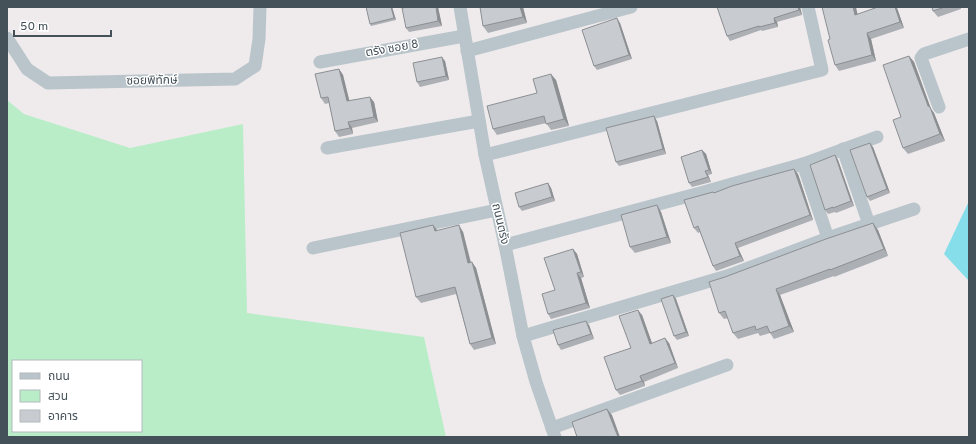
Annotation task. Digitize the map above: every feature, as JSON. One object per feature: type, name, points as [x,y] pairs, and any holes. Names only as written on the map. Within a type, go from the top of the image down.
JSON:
[{"type":"street","name":"ซอยพิทักษ์","points":[[7,38],[27,69],[48,83],[235,79],[256,66],[260,7]]},
{"type":"street","name":"ถนนตรัง","points":[[460,7],[479,121],[523,336],[536,382],[554,432]]},
{"type":"street","points":[[467,51],[631,7]]},
{"type":"street","points":[[486,155],[822,70],[808,7]]},
{"type":"street","name":"ตรัง ซอย 8","points":[[320,62],[464,36]]},
{"type":"street","points":[[939,107],[921,58],[924,54],[969,39]]},
{"type":"street","points":[[327,148],[479,121]]},
{"type":"street","points":[[505,245],[803,164],[877,137]]},
{"type":"street","points":[[843,149],[869,224]]},
{"type":"street","points":[[803,164],[828,238]]},
{"type":"street","points":[[523,336],[727,276],[828,238],[914,209]]},
{"type":"street","points":[[313,248],[497,210]]},
{"type":"street","points":[[554,432],[727,365]]},
{"type":"green space","points":[[7,100],[24,114],[130,148],[243,124],[247,313],[424,337],[446,437],[7,437]]},
{"type":"water","points":[[969,201],[969,281],[944,254]]},
{"type":"building","points":[[366,7],[391,7],[394,18],[370,24]]},
{"type":"building","points":[[436,7],[438,21],[406,28],[402,8]]},
{"type":"building","points":[[480,7],[520,7],[523,17],[483,26]]},
{"type":"building","points":[[717,7],[798,7],[799,10],[774,18],[775,23],[759,26],[727,36]]},
{"type":"building","points":[[822,7],[853,7],[855,15],[878,7],[895,7],[900,22],[867,33],[872,55],[835,65],[828,40],[830,39]]},
{"type":"building","points":[[932,7],[945,7],[933,11]]},
{"type":"building","points":[[617,18],[629,55],[594,66],[582,30]]},
{"type":"building","points":[[909,56],[940,134],[903,148],[893,120],[901,117],[883,65]]},
{"type":"building","points":[[442,57],[446,76],[417,82],[413,63]]},
{"type":"building","points":[[339,69],[347,101],[370,97],[374,117],[348,122],[350,128],[335,131],[328,97],[321,98],[315,74]]},
{"type":"building","points":[[551,74],[564,119],[546,124],[544,116],[493,129],[487,106],[537,93],[533,79]]},
{"type":"building","points":[[654,116],[663,149],[616,162],[606,128]]},
{"type":"building","points":[[870,143],[887,189],[867,197],[850,150]]},
{"type":"building","points":[[702,150],[709,170],[705,171],[708,177],[689,183],[681,157]]},
{"type":"building","points":[[835,155],[851,201],[825,210],[810,165]]},
{"type":"building","points":[[794,169],[810,215],[735,243],[740,256],[713,266],[698,226],[694,228],[684,200],[713,192],[714,193],[732,186]]},
{"type":"building","points":[[548,183],[552,197],[519,207],[515,193]]},
{"type":"building","points":[[657,205],[667,237],[630,247],[621,215]]},
{"type":"building","points":[[873,223],[884,249],[776,289],[789,326],[770,333],[767,326],[756,330],[755,326],[733,333],[725,311],[719,313],[709,282]]},
{"type":"building","points":[[433,225],[435,231],[459,225],[468,263],[472,262],[492,338],[470,344],[455,287],[416,297],[400,233]]},
{"type":"building","points":[[573,249],[581,272],[577,273],[586,303],[548,314],[542,294],[555,290],[544,258]]},
{"type":"building","points":[[673,295],[686,332],[674,336],[661,299]]},
{"type":"building","points":[[638,310],[650,344],[665,338],[675,363],[640,376],[642,381],[616,390],[604,357],[631,348],[619,316]]},
{"type":"building","points":[[586,321],[591,334],[558,345],[553,330]]},
{"type":"building","points":[[607,409],[618,437],[577,437],[572,422]]}]
